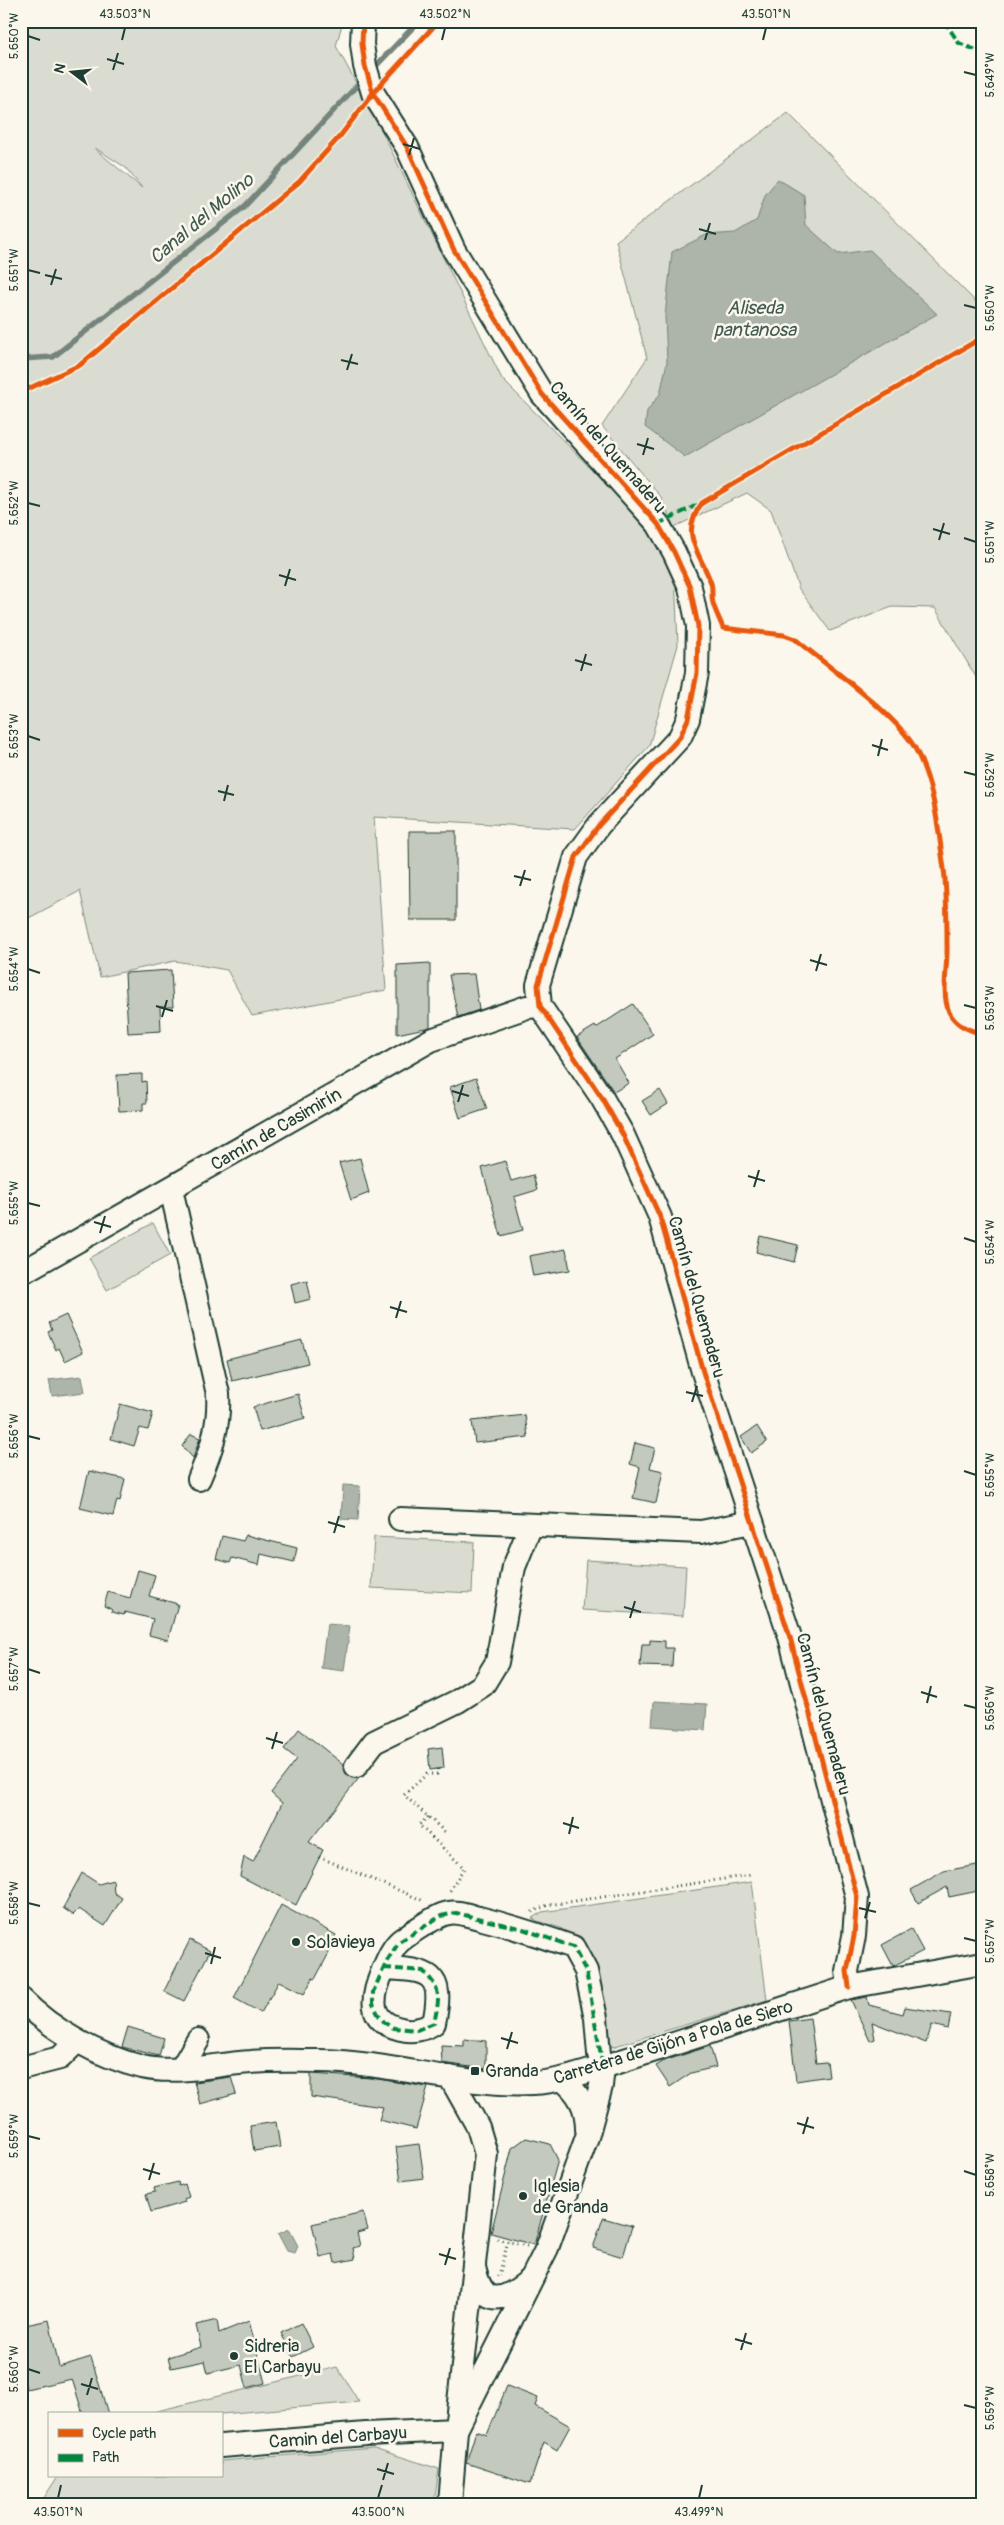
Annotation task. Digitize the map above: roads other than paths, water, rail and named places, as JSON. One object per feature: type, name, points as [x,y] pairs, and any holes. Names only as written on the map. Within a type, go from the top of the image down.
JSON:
[{"type":"street","name":"Camín del Quemaderu","points":[[363,21],[362,44],[368,77],[407,147],[454,250],[542,394],[658,524],[674,552],[690,587],[698,626],[697,673],[688,719],[680,737],[599,825],[576,857],[538,985],[540,1006],[602,1098],[623,1135],[660,1217],[703,1372],[790,1637],[857,1897],[854,1936],[847,1972],[849,1987]]},
{"type":"street","name":"Camín de Casimirín","points":[[21,1273],[431,1040],[527,1007],[540,1006]]},
{"type":"street","points":[[171,1189],[218,1394],[219,1413],[213,1446],[199,1479]]},
{"type":"street","points":[[400,1520],[700,1532],[752,1522]]},
{"type":"street","points":[[356,1766],[374,1742],[458,1701],[482,1686],[498,1662],[514,1567],[531,1525]]},
{"type":"street","points":[[384,1968],[399,1942],[440,1916],[446,1910],[515,1927],[573,1947],[586,1971],[603,2067],[601,2086],[587,2138],[545,2251],[456,2430]]},
{"type":"street","name":"Carretera de Gijón a Pola de Siero","points":[[21,1999],[33,2011],[77,2040],[114,2059],[143,2067],[180,2069],[252,2062],[322,2061],[478,2081],[533,2084],[562,2079],[603,2067],[849,1987],[983,1963]]},
{"type":"street","points":[[21,2068],[60,2058],[77,2040]]},
{"type":"street","points":[[180,2069],[198,2040]]},
{"type":"street","points":[[450,2077],[478,2127],[486,2154],[473,2261],[450,2504]]},
{"type":"street","points":[[562,2079],[575,2089],[587,2114],[587,2138]]},
{"type":"street","points":[[464,2101],[469,2090],[478,2081]]},
{"type":"street","points":[[473,2261],[477,2282],[487,2294],[501,2298],[510,2296],[530,2280]]},
{"type":"street","name":"Camin del Carbayu","points":[[222,2446],[366,2434],[456,2430]]},
{"type":"water","name":"Aliseda pantanosa","points":[[778,179],[804,195],[806,225],[838,254],[870,250],[937,314],[685,457],[645,427],[647,411],[660,394],[667,362],[665,316],[672,252],[706,235],[735,233],[757,220],[765,195]]},
{"type":"water","points":[[82,1376],[85,1392],[52,1396],[49,1380]]},
{"type":"water","points":[[343,1485],[360,1486],[358,1520],[341,1519]]},
{"type":"water","points":[[327,1624],[350,1626],[344,1671],[321,1668]]},
{"type":"water","points":[[654,1701],[707,1704],[705,1730],[652,1726]]},
{"type":"water","points":[[289,2229],[298,2246],[295,2253],[287,2251],[278,2234]]},
{"type":"waterway","name":"Canal del Molino","points":[[372,70],[419,21]]},
{"type":"waterway","points":[[978,21],[983,25]]},
{"type":"waterway","name":"Canal del Molino","points":[[21,359],[53,357],[245,206],[364,78]]},
{"type":"place","name":"Solavieya","points":[[296,1942]]},
{"type":"place","name":"Granda","points":[[475,2071]]},
{"type":"place","name":"Iglesia de Granda","points":[[523,2196]]},
{"type":"place","name":"Sidreria El Carbayu","points":[[234,2356]]}]
